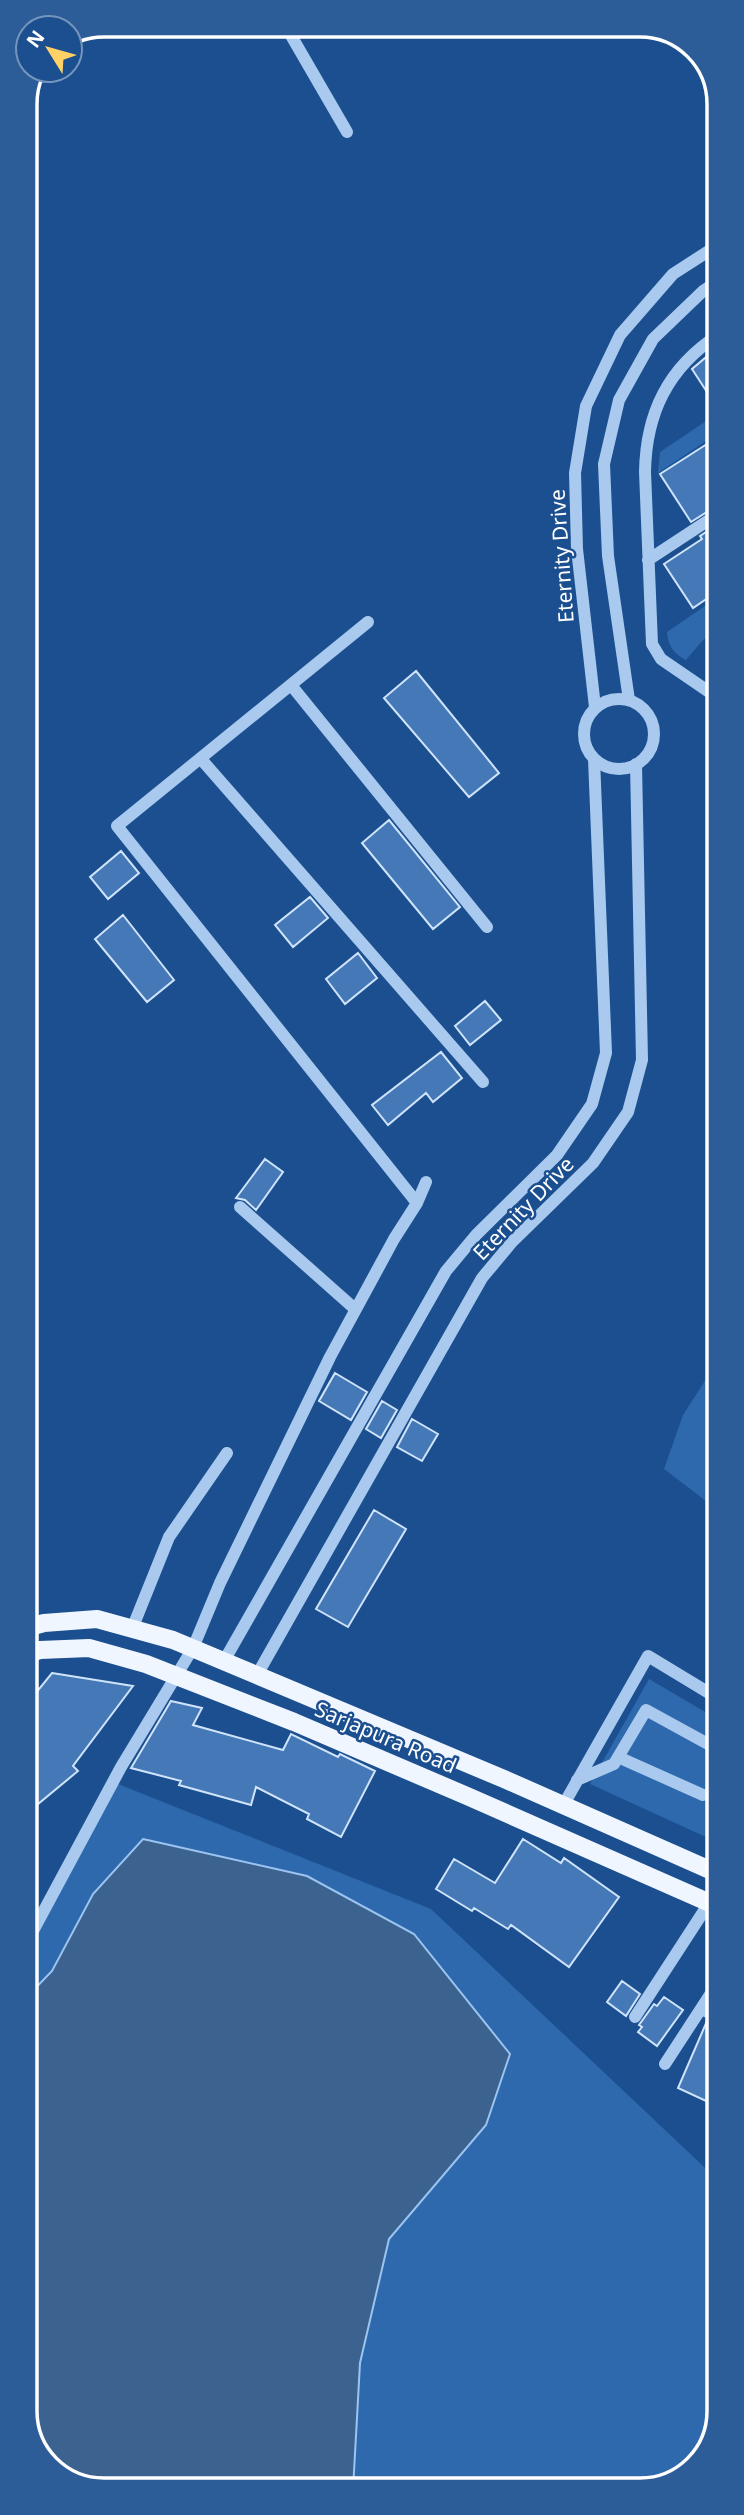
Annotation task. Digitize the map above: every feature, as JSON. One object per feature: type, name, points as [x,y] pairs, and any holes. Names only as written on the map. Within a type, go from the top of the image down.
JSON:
[{"type":"main road","name":"Sarjapura Road","points":[[37,1625],[96,1619],[193,1648],[564,1804],[707,1869]]},
{"type":"main road","name":"Sarjapura Road","points":[[37,1651],[89,1648],[146,1664],[455,1790],[707,1902]]},
{"type":"street","points":[[292,37],[347,132]]},
{"type":"street","name":"Eternity Drive","points":[[224,1661],[446,1271],[476,1235],[557,1156],[592,1104],[606,1053],[594,760],[584,740],[584,728],[595,707],[576,549],[575,474],[586,406],[620,335],[673,275],[707,252]]},
{"type":"street","points":[[629,700],[608,556],[604,464],[619,400],[653,339],[707,288]]},
{"type":"street","points":[[707,342],[698,348],[666,388],[652,420],[645,455],[650,635],[656,652],[669,665],[707,691]]},
{"type":"street","points":[[648,560],[707,521]]},
{"type":"street","points":[[368,622],[117,827],[416,1203]]},
{"type":"street","points":[[290,685],[487,927]]},
{"type":"street","points":[[594,760],[614,769],[636,764],[652,747],[654,736],[653,724],[640,705],[617,698],[595,707]]},
{"type":"street","points":[[201,758],[483,1082]]},
{"type":"street","name":"Eternity Drive","points":[[257,1675],[482,1278],[512,1242],[593,1163],[628,1112],[642,1060],[636,764]]},
{"type":"street","points":[[37,1924],[121,1767],[193,1648],[226,1571],[355,1309],[426,1182]]},
{"type":"street","points":[[240,1207],[355,1309]]},
{"type":"street","points":[[132,1629],[169,1537],[227,1453]]},
{"type":"street","points":[[564,1804],[648,1656],[707,1692]]},
{"type":"street","points":[[577,1780],[614,1764],[646,1710],[707,1743]]},
{"type":"street","points":[[618,1756],[703,1796]]},
{"type":"street","points":[[635,2017],[707,1915]]},
{"type":"street","points":[[665,2064],[707,2000]]},
{"type":"street","points":[[701,2009],[707,2012]]},
{"type":"shaded area","points":[[707,420],[707,440],[658,473],[660,452]]},
{"type":"shaded area","points":[[707,605],[707,637],[686,660],[672,649],[667,632]]},
{"type":"shaded area","points":[[707,1378],[707,1502],[664,1469],[683,1415]]},
{"type":"shaded area","points":[[649,1679],[707,1713],[707,1838],[590,1784]]},
{"type":"shaded area","points":[[118,1784],[431,1909],[707,2170],[707,2411],[704,2433],[691,2455],[662,2475],[640,2478],[99,2478],[78,2473],[60,2462],[40,2433],[37,2411],[37,1934]]},
{"type":"shaded area","points":[[143,1839],[307,1876],[414,1934],[510,2054],[486,2125],[389,2239],[360,2363],[354,2478],[99,2478],[78,2473],[60,2462],[40,2433],[37,2411],[37,1987],[52,1971],[93,1894]]},
{"type":"building","points":[[707,356],[707,392],[692,369]]},
{"type":"building","points":[[707,444],[707,512],[691,522],[660,474]]},
{"type":"building","points":[[707,531],[707,598],[693,608],[664,564],[702,539],[700,536]]},
{"type":"building","points":[[416,671],[499,773],[469,797],[384,698]]},
{"type":"building","points":[[389,820],[460,907],[433,929],[362,843]]},
{"type":"building","points":[[121,851],[139,873],[108,899],[90,877]]},
{"type":"building","points":[[310,897],[328,918],[293,947],[275,925]]},
{"type":"building","points":[[123,915],[174,980],[147,1002],[95,939]]},
{"type":"building","points":[[358,953],[377,978],[345,1004],[326,979]]},
{"type":"building","points":[[485,1001],[501,1020],[470,1045],[455,1026]]},
{"type":"building","points":[[441,1052],[462,1078],[433,1102],[426,1093],[388,1125],[372,1105]]},
{"type":"building","points":[[265,1159],[283,1172],[256,1210],[245,1200],[236,1198]]},
{"type":"building","points":[[335,1373],[367,1392],[351,1420],[319,1401]]},
{"type":"building","points":[[382,1401],[397,1410],[381,1438],[366,1429]]},
{"type":"building","points":[[412,1419],[438,1434],[422,1461],[397,1447]]},
{"type":"building","points":[[374,1510],[406,1529],[348,1627],[316,1609]]},
{"type":"building","points":[[52,1673],[133,1686],[73,1766],[78,1771],[38,1804],[37,1803],[37,1691]]},
{"type":"building","points":[[171,1701],[202,1708],[193,1725],[283,1750],[291,1734],[338,1757],[340,1754],[375,1771],[341,1837],[307,1819],[309,1814],[256,1787],[251,1805],[179,1785],[181,1781],[131,1768]]},
{"type":"building","points":[[523,1839],[561,1863],[564,1858],[619,1897],[569,1967],[511,1925],[508,1929],[436,1889],[454,1859],[495,1883]]},
{"type":"building","points":[[622,1981],[640,1994],[626,2016],[607,2002]]},
{"type":"building","points":[[664,1997],[683,2010],[657,2046],[638,2032],[642,2027],[639,2025],[654,2004],[657,2006]]},
{"type":"building","points":[[707,2021],[707,2101],[678,2088]]}]
